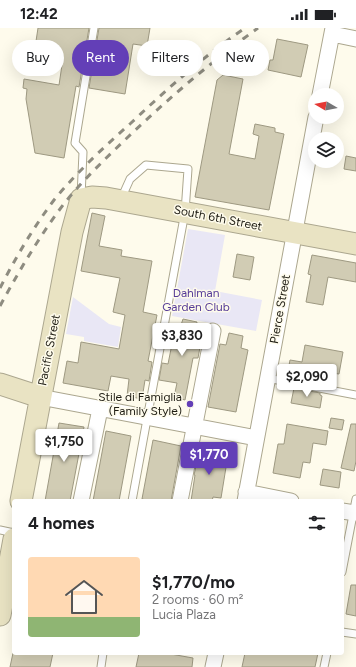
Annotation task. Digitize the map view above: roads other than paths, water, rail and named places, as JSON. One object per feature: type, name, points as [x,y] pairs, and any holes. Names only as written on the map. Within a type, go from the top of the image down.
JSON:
[{"type":"street","points":[[321,88],[332,31],[356,39]]},
{"type":"street","name":"Pierce Street","points":[[245,497],[315,124]]},
{"type":"street","name":"South 6th Street","points":[[81,199],[98,197],[121,200],[356,244]]},
{"type":"street","name":"Pacific Street","points":[[21,499],[72,232],[81,199]]},
{"type":"street","points":[[180,499],[213,331]]},
{"type":"street","points":[[0,384],[40,397],[256,438]]},
{"type":"street","points":[[0,396],[40,397]]},
{"type":"street","points":[[82,499],[100,409]]},
{"type":"street","points":[[245,497],[268,499]]},
{"type":"street","points":[[4,606],[12,552]]},
{"type":"street","points":[[213,667],[216,655]]},
{"type":"lane","points":[[81,199],[83,152],[75,144],[94,28]]},
{"type":"lane","points":[[121,200],[130,179],[146,165],[188,169],[186,212],[132,499]]},
{"type":"lane","points":[[267,378],[356,395]]},
{"type":"lane","points":[[344,559],[352,509]]},
{"type":"lane","points":[[0,530],[12,533]]},
{"type":"lane","points":[[344,632],[356,634]]},
{"type":"lane","points":[[100,667],[103,655]]},
{"type":"lane","points":[[324,667],[327,655]]},
{"type":"railway","points":[[0,288],[39,221],[54,200],[72,180],[172,85],[200,61],[245,28]]},
{"type":"railway","points":[[0,306],[46,229],[70,196],[102,162],[159,108],[224,53],[258,28]]},
{"type":"place","name":"Stile di Famiglia (Family Style)","points":[[190,404]]},
{"type":"park label","name":"Dahlman Garden Club","points":[[196,300]]}]
